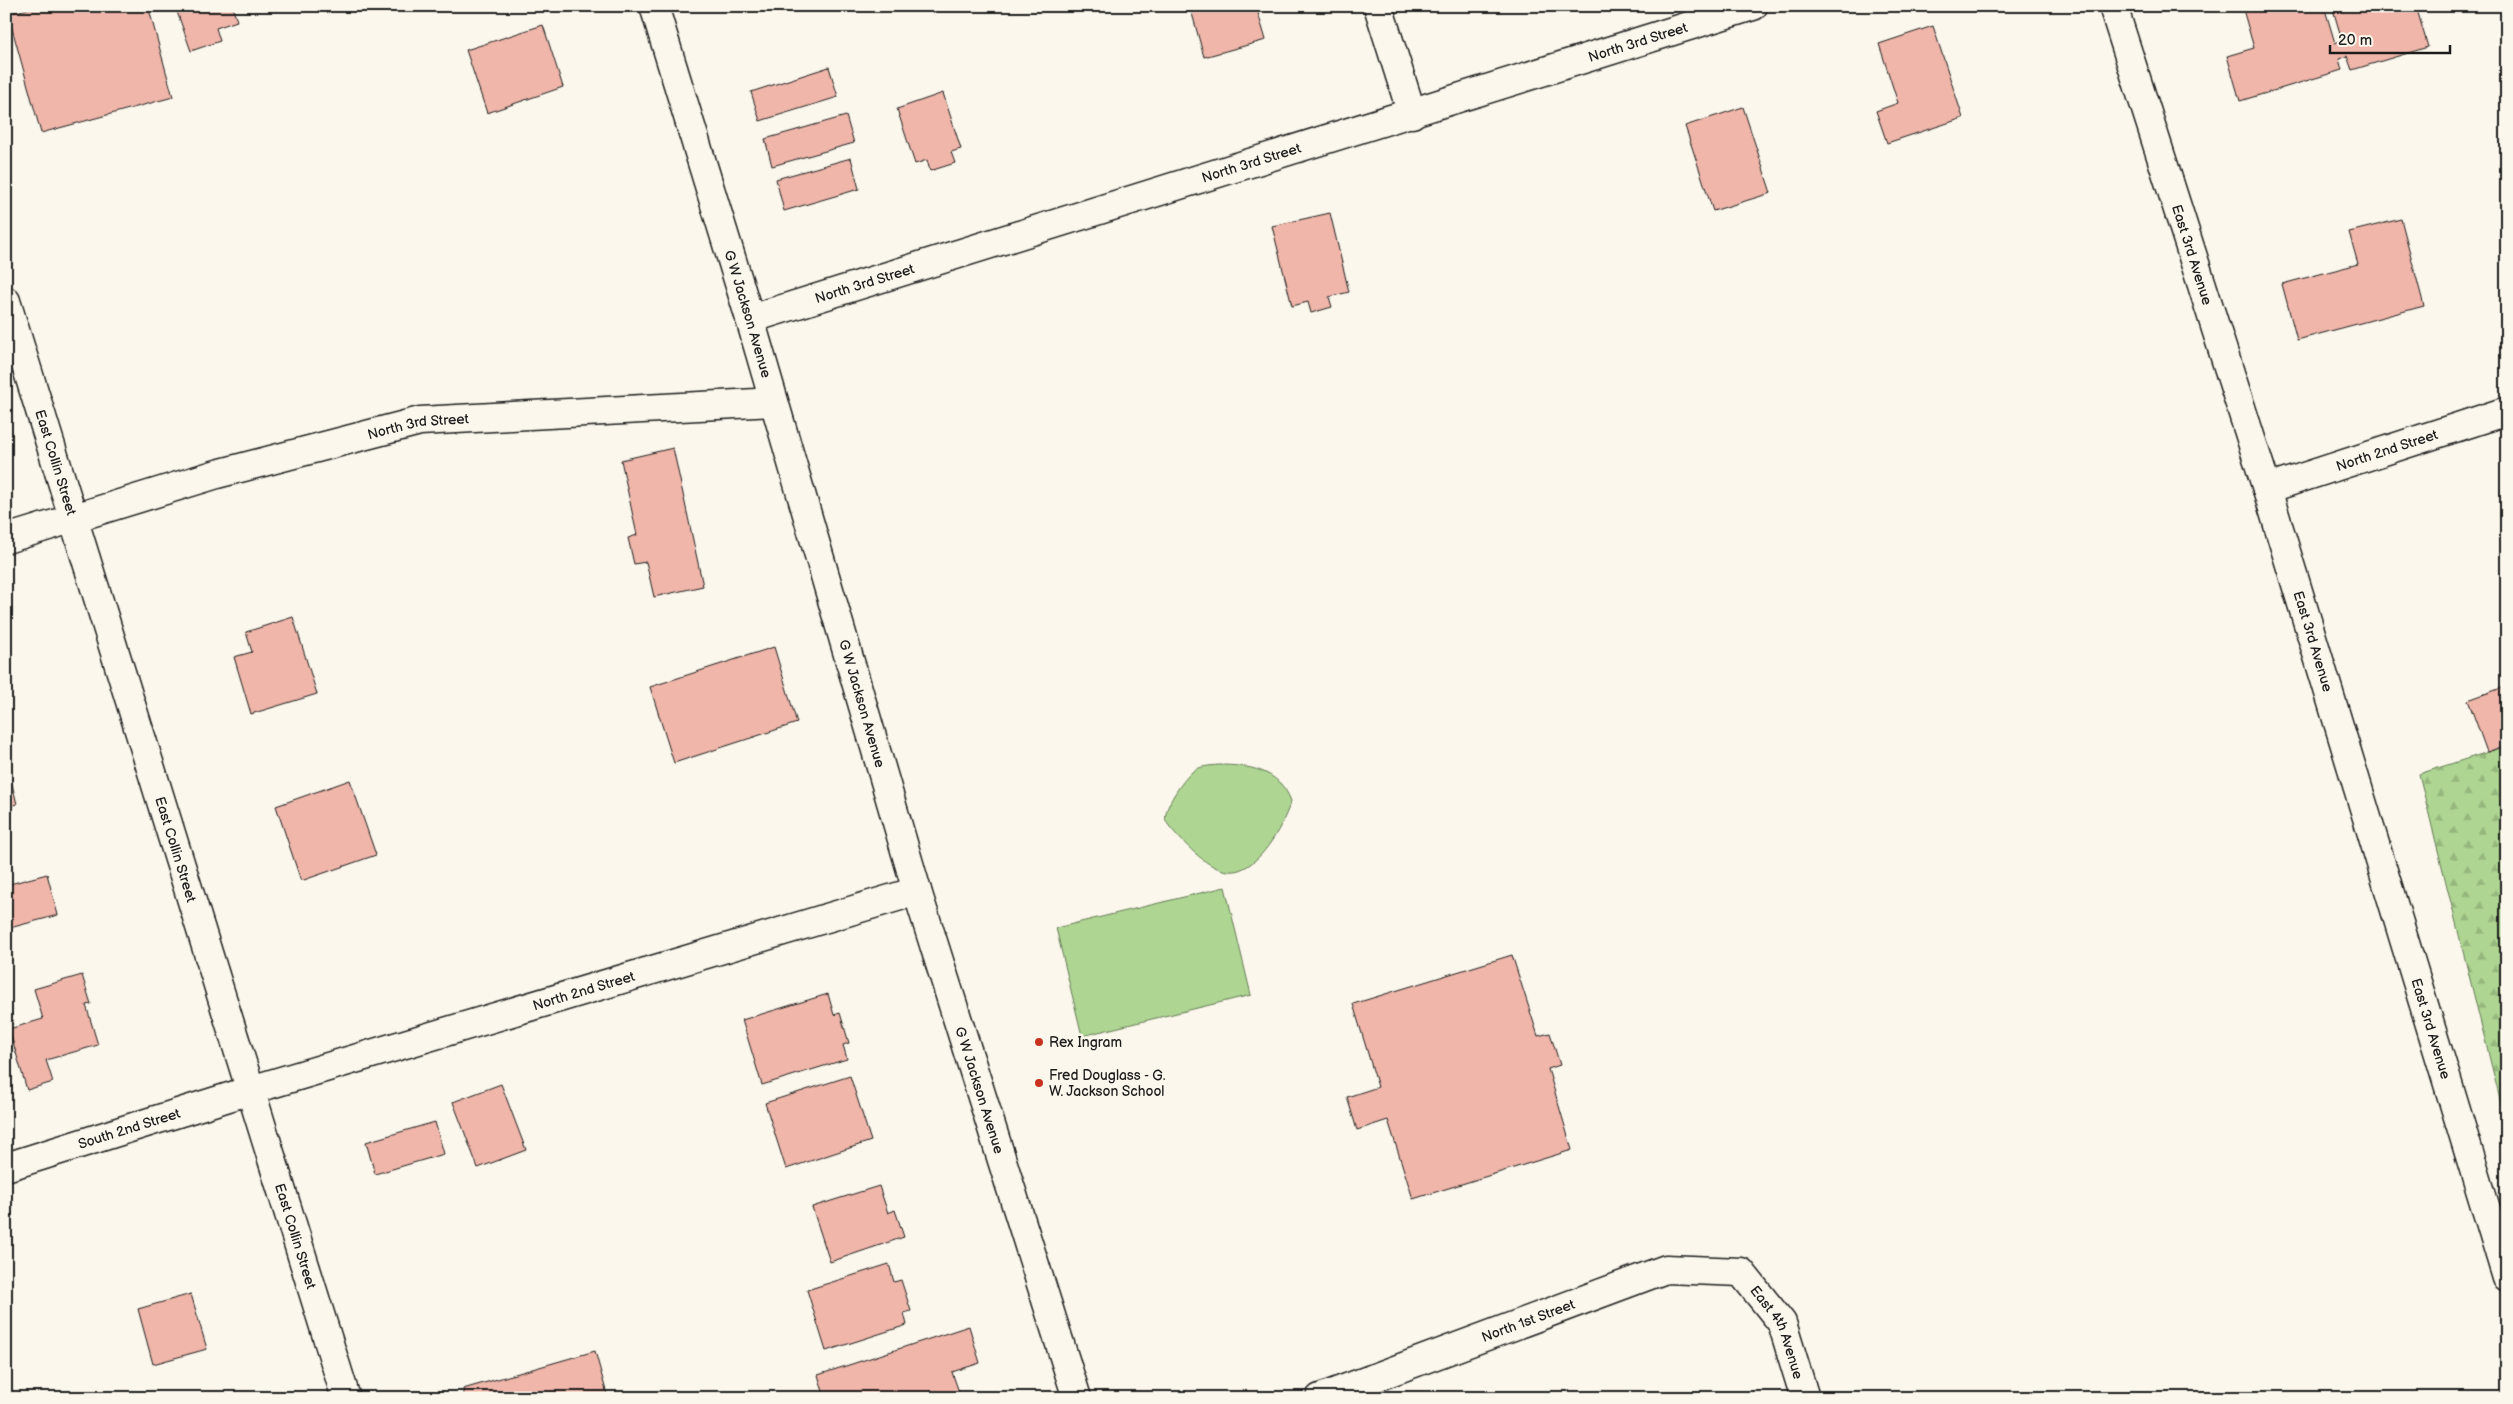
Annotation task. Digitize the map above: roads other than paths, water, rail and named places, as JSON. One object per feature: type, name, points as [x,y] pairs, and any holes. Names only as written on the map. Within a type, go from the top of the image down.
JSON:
[{"type":"street","name":"G W Jackson Avenue","points":[[654,6],[750,320],[917,891],[1078,1398]]},
{"type":"street","points":[[1378,6],[1412,114]]},
{"type":"street","name":"North 3rd Street","points":[[750,320],[1753,6]]},
{"type":"street","name":"East 3rd Avenue","points":[[2113,6],[2267,488],[2507,1278]]},
{"type":"street","name":"East Collin Street","points":[[6,301],[346,1398]]},
{"type":"street","name":"North 3rd Street","points":[[6,539],[217,474],[420,421],[773,402]]},
{"type":"street","name":"North 2nd Street","points":[[2267,488],[2507,411]]},
{"type":"street","name":"North 2nd Street","points":[[250,1090],[917,891]]},
{"type":"street","name":"South 2nd Street","points":[[6,1167],[250,1090]]},
{"type":"street","name":"North 1st Street","points":[[1320,1398],[1666,1269],[1741,1272]]},
{"type":"street","name":"East 4th Avenue","points":[[1741,1272],[1782,1323],[1805,1398]]},
{"type":"place","name":"Rex Ingram","points":[[1039,1042]]},
{"type":"place","name":"Fred Douglass - G. W. Jackson School","points":[[1039,1083]]}]
